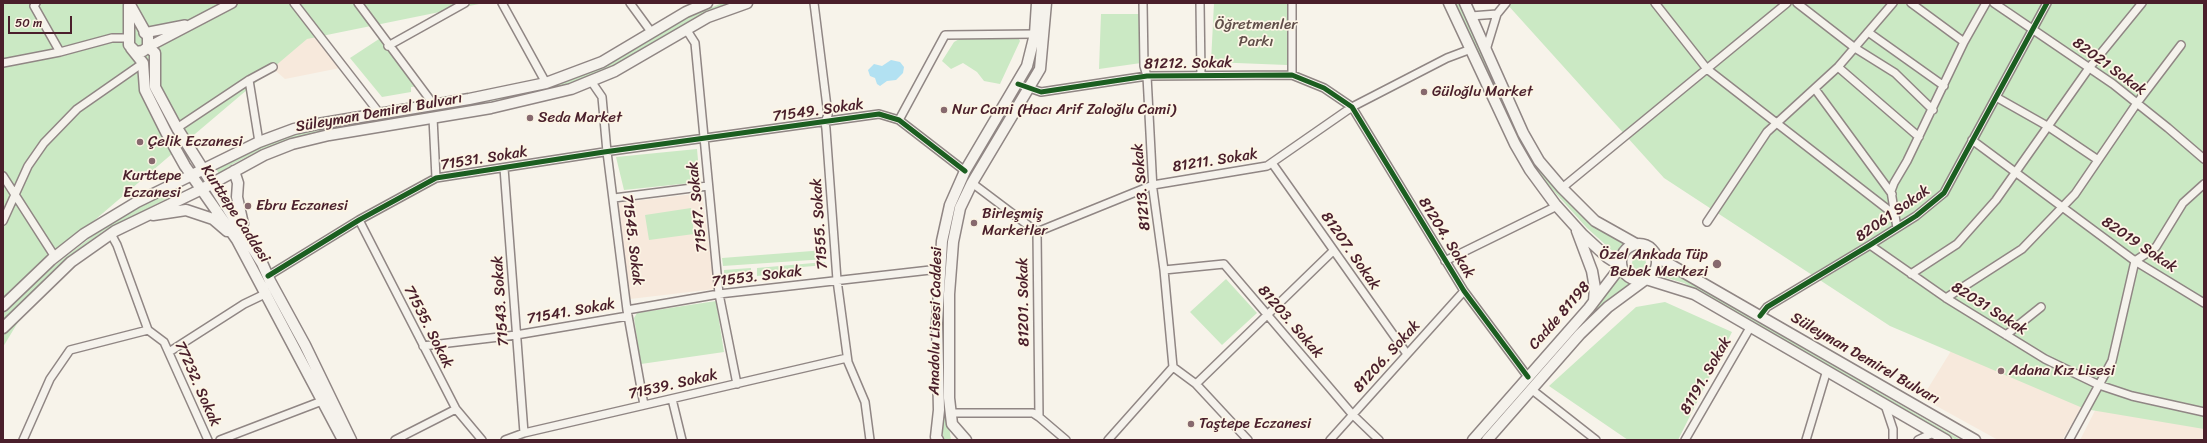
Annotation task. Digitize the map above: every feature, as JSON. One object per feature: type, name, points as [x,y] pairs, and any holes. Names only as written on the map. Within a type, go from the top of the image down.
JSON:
[{"type":"main road","name":"Süleyman Demirel Bulvarı","points":[[3,328],[71,262],[111,234],[143,217],[259,142],[294,129],[434,105],[546,83],[602,62],[707,3]]},
{"type":"main road","name":"Süleyman Demirel Bulvarı","points":[[3,306],[55,257],[104,222],[192,174],[213,184],[264,155],[292,144],[329,135],[433,118],[571,89],[615,71],[708,17],[747,3]]},
{"type":"main road","name":"Anadolu Lisesi Caddesi","points":[[938,440],[936,437],[939,410],[937,323],[939,269],[942,241],[950,205],[965,171],[1018,84],[1027,66],[1035,34],[1037,3]]},
{"type":"main road","name":"Anadolu Lisesi Caddesi","points":[[966,440],[952,424],[950,413],[950,269],[960,208],[972,183],[1040,69],[1046,3]]},
{"type":"main road","points":[[1450,3],[1515,144],[1530,170],[1557,206],[1575,226],[1607,257],[1621,266],[1630,278],[1641,280],[1651,276],[1657,268],[1657,257],[1655,252],[1647,245],[1636,244],[1595,220],[1562,188],[1539,161],[1523,133],[1465,3]]},
{"type":"main road","points":[[129,4],[144,33],[148,37],[148,47],[140,52],[130,43]]},
{"type":"main road","points":[[129,4],[130,43],[143,63]]},
{"type":"main road","points":[[130,43],[134,32],[144,33]]},
{"type":"main road","name":"Kurttepe Caddesi","points":[[148,47],[155,53],[155,87],[203,179],[268,276],[305,345],[351,440]]},
{"type":"main road","name":"Kurttepe Caddesi","points":[[143,63],[145,90],[185,166],[192,174],[213,184],[242,239],[267,293],[343,440]]},
{"type":"main road","points":[[234,171],[238,183],[238,209],[242,239]]},
{"type":"main road","points":[[143,217],[186,210],[213,219],[242,239]]},
{"type":"main road","points":[[1575,226],[1592,271],[1595,288],[1594,302]]},
{"type":"main road","points":[[1621,266],[1621,260],[1626,249],[1636,244]]},
{"type":"main road","name":"Süleyman Demirel Bulvarı","points":[[1657,257],[1975,440]]},
{"type":"main road","name":"Cadde 81198","points":[[1473,440],[1594,302],[1621,266]]},
{"type":"main road","name":"Süleyman Demirel Bulvarı","points":[[1646,279],[1694,294],[1946,440]]},
{"type":"main road","name":"Cadde 81198","points":[[1487,440],[1580,334],[1608,307],[1646,279]]},
{"type":"street","points":[[36,3],[34,6],[60,52]]},
{"type":"street","points":[[148,47],[232,3]]},
{"type":"street","points":[[294,3],[380,114]]},
{"type":"street","points":[[358,3],[388,46],[434,105]]},
{"type":"street","points":[[388,46],[465,3]]},
{"type":"street","points":[[502,3],[546,83]]},
{"type":"street","points":[[630,3],[652,33]]},
{"type":"street","name":"71555. Sokak","points":[[814,3],[828,115],[825,122],[837,280],[847,358],[865,402],[870,440]]},
{"type":"street","name":"81213. Sokak","points":[[1143,3],[1144,66],[1146,76],[1152,185],[1164,270],[1173,367]]},
{"type":"street","points":[[1200,3],[1201,75]]},
{"type":"street","points":[[1292,3],[1292,75]]},
{"type":"street","points":[[1486,50],[1497,14],[1506,3]]},
{"type":"street","points":[[1655,3],[1707,69],[1895,215]]},
{"type":"street","points":[[1562,188],[1787,3]]},
{"type":"street","points":[[1797,3],[1855,48],[1895,73],[1933,110]]},
{"type":"street","points":[[1707,222],[1767,132],[1838,67],[1893,3]]},
{"type":"street","points":[[1911,3],[1964,42]]},
{"type":"street","points":[[1898,228],[1892,194],[1894,183],[1933,110],[1964,42],[1986,3]]},
{"type":"street","name":"82021 Sokak","points":[[1994,3],[2137,103],[2204,159]]},
{"type":"street","name":"82061 Sokak","points":[[1760,316],[1767,307],[1898,228],[1944,193],[2047,3]]},
{"type":"street","points":[[1911,274],[1957,244],[1996,200],[2014,173],[2049,127],[2089,68],[2142,3]]},
{"type":"street","points":[[1471,16],[1497,14]]},
{"type":"street","points":[[144,33],[198,22]]},
{"type":"street","name":"71547. Sokak","points":[[686,29],[695,43],[708,186],[720,294],[737,384]]},
{"type":"street","points":[[1868,32],[1944,86]]},
{"type":"street","points":[[899,120],[945,35],[1035,34]]},
{"type":"street","points":[[3,63],[60,52],[112,38],[130,43]]},
{"type":"street","points":[[1946,298],[2022,250],[2061,207],[2075,194],[2137,103],[2181,45]]},
{"type":"street","name":"81211. Sokak","points":[[1036,232],[1152,185],[1267,166],[1352,107],[1447,58],[1471,49]]},
{"type":"street","points":[[3,221],[28,166],[44,143],[77,109],[143,63]]},
{"type":"street","points":[[177,128],[249,80],[273,67]]},
{"type":"street","points":[[1838,67],[1919,137]]},
{"type":"street","name":"81212. Sokak","points":[[1018,84],[1041,92],[1146,76],[1292,75],[1324,88],[1352,107]]},
{"type":"street","points":[[249,80],[259,142]]},
{"type":"street","name":"71545. Sokak","points":[[591,81],[602,97],[607,152],[628,313],[644,405]]},
{"type":"street","points":[[1815,89],[1892,194]]},
{"type":"street","points":[[1996,97],[2049,127],[2098,160]]},
{"type":"street","name":"81204. Sokak","points":[[1352,107],[1464,291],[1528,377]]},
{"type":"street","name":"71549. Sokak","points":[[704,139],[879,114],[899,120],[965,171]]},
{"type":"street","points":[[433,118],[436,178]]},
{"type":"street","name":"71531. Sokak","points":[[268,276],[359,220],[436,178],[704,139]]},
{"type":"street","name":"82019 Sokak","points":[[1972,140],[2014,173],[2135,261],[2204,303]]},
{"type":"street","name":"81207. Sokak","points":[[1272,163],[1407,354]]},
{"type":"street","name":"71543. Sokak","points":[[504,168],[524,433]]},
{"type":"street","points":[[3,176],[16,194],[55,257]]},
{"type":"street","points":[[972,183],[1036,232]]},
{"type":"street","points":[[2069,440],[2112,362],[2135,261],[2156,247],[2183,203],[2204,184]]},
{"type":"street","points":[[614,198],[708,186]]},
{"type":"street","points":[[1445,261],[1557,206]]},
{"type":"street","name":"71535. Sokak","points":[[359,220],[456,409],[482,440]]},
{"type":"street","name":"81201. Sokak","points":[[1036,232],[1039,417]]},
{"type":"street","points":[[23,440],[50,379],[70,350],[148,330],[117,245],[111,234]]},
{"type":"street","name":"82031 Sokak","points":[[1870,245],[1946,298],[2045,359],[2099,385],[2132,396],[2204,412]]},
{"type":"street","points":[[1196,384],[1333,250]]},
{"type":"street","name":"81203. Sokak","points":[[1164,270],[1224,264],[1352,414],[1379,440]]},
{"type":"street","name":"71553. Sokak","points":[[628,313],[720,294],[939,269]]},
{"type":"street","name":"81206. Sokak","points":[[1330,440],[1464,291]]},
{"type":"street","points":[[169,352],[244,304],[267,293]]},
{"type":"street","points":[[2006,335],[2041,307]]},
{"type":"street","name":"71541. Sokak","points":[[423,346],[516,335],[628,313]]},
{"type":"street","name":"81191. Sokak","points":[[1685,440],[1750,326]]},
{"type":"street","name":"77232. Sokak","points":[[148,330],[164,342],[208,440]]},
{"type":"street","name":"71539. Sokak","points":[[504,440],[524,433],[847,358]]},
{"type":"street","points":[[1108,440],[1173,367],[1196,384],[1248,440]]},
{"type":"street","points":[[1806,440],[1827,370]]},
{"type":"street","points":[[1531,389],[1596,440]]},
{"type":"street","points":[[672,399],[682,440]]},
{"type":"street","points":[[220,440],[322,401]]},
{"type":"street","points":[[1885,405],[1893,429],[1893,440]]},
{"type":"street","points":[[396,440],[456,409]]},
{"type":"street","points":[[950,413],[1033,412],[1066,440]]},
{"type":"street","points":[[1918,440],[1933,432]]},
{"type":"shaded area","points":[[288,3],[340,68],[285,79],[261,58]]},
{"type":"shaded area","points":[[702,193],[715,289],[630,299],[618,203]]},
{"type":"shaded area","name":"Adana Kız Lisesi","points":[[1972,317],[2094,387],[2062,440],[1998,440],[1922,398]]},
{"type":"shaded area","points":[[2103,395],[2204,417],[2204,440],[2080,440]]},
{"type":"green space","points":[[3,3],[484,3],[307,39],[182,145],[190,159],[188,160],[180,147],[61,249],[50,269],[104,227],[176,188],[178,193],[105,230],[71,255],[44,279],[3,347]]},
{"type":"green space","points":[[722,3],[734,3],[698,16],[607,69],[550,90],[297,137],[262,149],[231,165],[219,174],[215,167],[261,146],[296,134],[464,105],[548,86],[605,65],[649,41],[680,21]]},
{"type":"green space","name":"Öğretmenler Parkı","points":[[1214,3],[1288,3],[1287,65],[1211,62]]},
{"type":"green space","points":[[1454,3],[1459,3],[1536,165],[1559,192],[1590,223],[1625,245],[1617,255],[1587,228],[1532,167],[1518,141]]},
{"type":"green space","points":[[1506,3],[2204,3],[2204,429],[2085,409],[1890,326],[1664,178]]},
{"type":"green space","points":[[1101,14],[1140,14],[1141,63],[1099,69]]},
{"type":"green space","points":[[382,37],[421,86],[411,87],[411,92],[382,97],[350,58]]},
{"type":"green space","points":[[1018,37],[1020,41],[1000,84],[984,81],[977,72],[963,63],[951,69],[942,61],[954,42],[961,38]]},
{"type":"green space","points":[[1019,91],[1023,93],[971,173],[956,208],[948,241],[944,300],[947,413],[951,440],[943,440],[942,300],[945,240],[954,206],[969,172]]},
{"type":"green space","points":[[697,149],[700,182],[624,190],[616,157]]},
{"type":"green space","points":[[691,208],[694,234],[649,240],[645,215]]},
{"type":"green space","points":[[825,250],[826,259],[723,266],[722,258]]},
{"type":"green space","points":[[1636,256],[1642,256],[1646,260],[1646,266],[1642,270],[1636,270],[1632,266],[1632,260]]},
{"type":"green space","points":[[825,262],[826,265],[802,267],[795,272],[757,276],[757,268]]},
{"type":"green space","points":[[751,268],[751,276],[724,279],[724,270]]},
{"type":"green space","points":[[1665,268],[1961,440],[1956,440],[1684,283],[1660,276]]},
{"type":"green space","points":[[1620,277],[1630,283],[1587,322],[1482,440],[1479,440],[1585,320]]},
{"type":"green space","points":[[1226,279],[1257,313],[1222,345],[1190,312]]},
{"type":"green space","points":[[716,301],[724,352],[641,364],[634,318],[637,313]]},
{"type":"green space","points":[[1665,302],[1732,332],[1678,440],[1628,440],[1549,386],[1636,307]]},
{"type":"water","points":[[891,60],[900,62],[904,67],[903,73],[896,80],[887,81],[880,86],[877,84],[875,78],[870,76],[868,70],[874,64],[882,66]]},
{"type":"cycle path","points":[[1760,316],[1767,307],[1916,216],[1944,193],[2047,3]]},
{"type":"cycle path","points":[[1018,84],[1041,92],[1147,76],[1292,75],[1324,88],[1352,107],[1464,291],[1528,377]]},
{"type":"cycle path","points":[[268,276],[359,220],[436,178],[604,152],[879,114],[899,120],[965,171]]},
{"type":"place","name":"Güloğlu Market","points":[[1424,92]]},
{"type":"place","name":"Nur Cami (Hacı Arif Zaloğlu Cami)","points":[[944,110]]},
{"type":"place","name":"Seda Market","points":[[530,118]]},
{"type":"place","name":"Çelik Eczanesi","points":[[140,142]]},
{"type":"place","name":"Kurttepe Eczanesi","points":[[152,161]]},
{"type":"place","name":"Ebru Eczanesi","points":[[248,206]]},
{"type":"place","name":"Birleşmiş Marketler","points":[[974,223]]},
{"type":"place","name":"Özel Ankada Tüp Bebek Merkezi","points":[[1717,264]]},
{"type":"place","name":"Adana Kız Lisesi","points":[[2001,371]]},
{"type":"place","name":"Taştepe Eczanesi","points":[[1191,424]]}]
